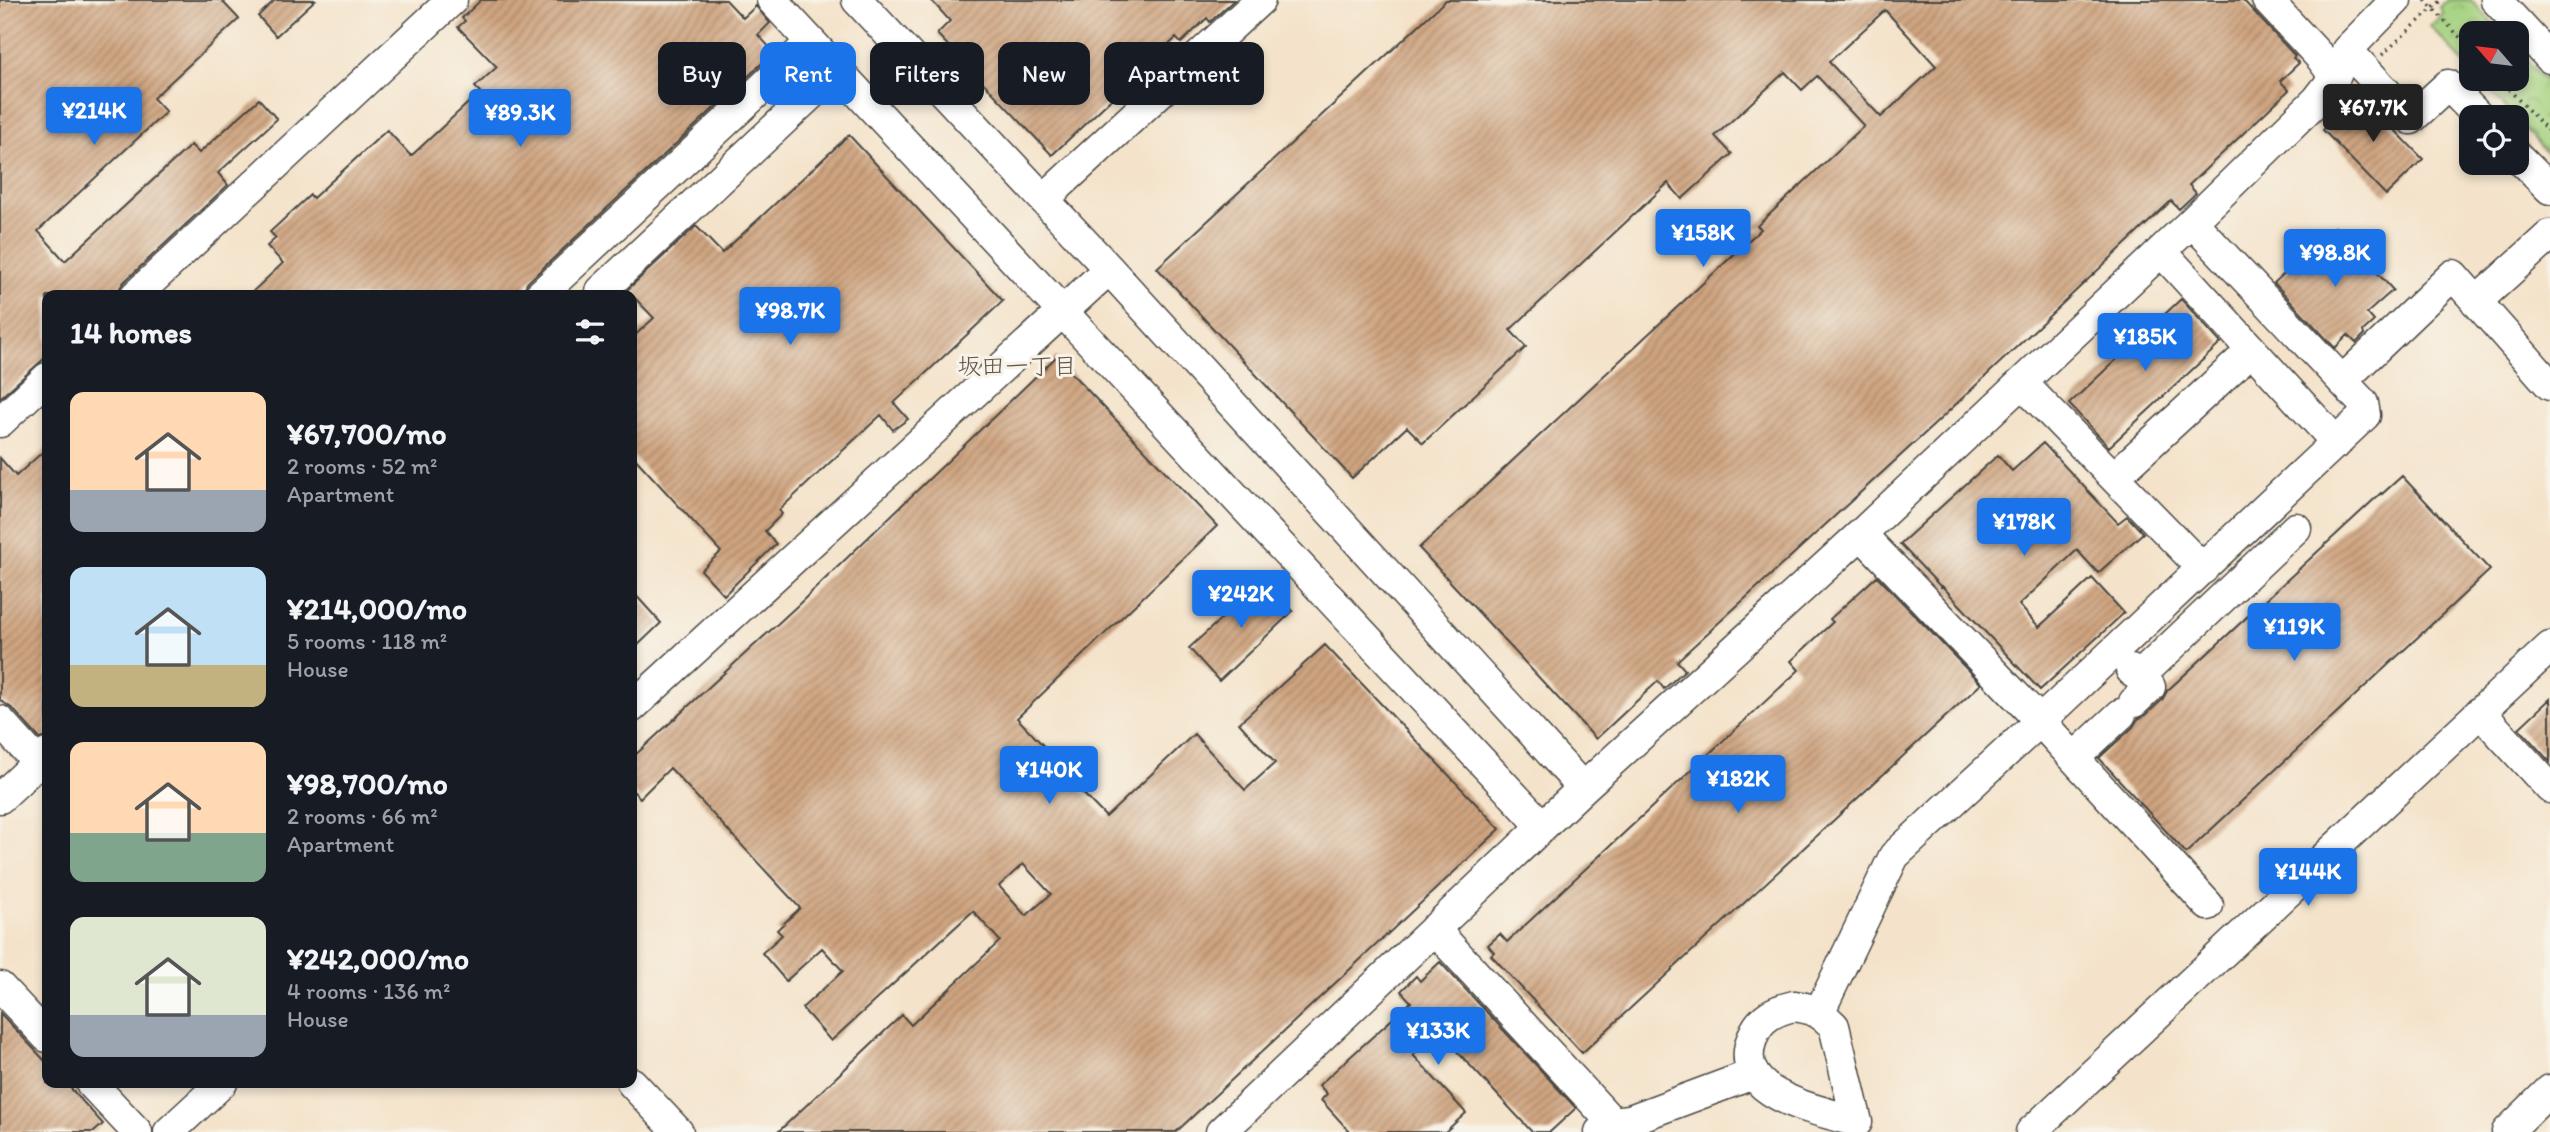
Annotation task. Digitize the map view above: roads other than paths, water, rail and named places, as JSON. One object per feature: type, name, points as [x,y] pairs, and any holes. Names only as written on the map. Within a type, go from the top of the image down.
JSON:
[{"type":"street","points":[[141,290],[452,0]]},
{"type":"street","points":[[772,0],[811,42]]},
{"type":"street","points":[[857,0],[1109,269],[1583,788]]},
{"type":"street","points":[[1044,199],[1259,0]]},
{"type":"street","points":[[2267,0],[2352,64],[2412,119],[2448,85],[2467,105]]},
{"type":"street","points":[[1221,1132],[1542,826],[1861,534],[2192,222],[2352,64],[2396,0]]},
{"type":"street","points":[[2496,0],[2550,58]]},
{"type":"street","points":[[545,290],[760,90]]},
{"type":"street","points":[[856,90],[1542,826]]},
{"type":"street","points":[[605,290],[800,105]]},
{"type":"street","points":[[2529,168],[2550,189]]},
{"type":"street","points":[[659,184],[685,212]]},
{"type":"street","points":[[1819,1013],[1894,856],[2365,415],[2364,403],[2192,222]]},
{"type":"street","points":[[2476,302],[2550,234]]},
{"type":"street","points":[[2161,251],[2337,443]]},
{"type":"street","points":[[573,264],[599,290]]},
{"type":"street","points":[[637,702],[1109,269]]},
{"type":"street","points":[[2342,381],[2453,275],[2549,381]]},
{"type":"street","points":[[2114,477],[2252,350]]},
{"type":"street","points":[[0,422],[42,382]]},
{"type":"street","points":[[2022,383],[2203,569]]},
{"type":"street","points":[[2074,758],[2296,528]]},
{"type":"street","points":[[1861,534],[2040,721],[2208,905]]},
{"type":"street","points":[[2031,1132],[2550,647]]},
{"type":"street","points":[[2112,654],[2131,698]]},
{"type":"street","points":[[2480,712],[2550,788]]},
{"type":"street","points":[[0,721],[42,758]]},
{"type":"street","points":[[0,798],[42,760]]},
{"type":"street","points":[[1434,929],[1606,1127],[1753,1074]]},
{"type":"street","points":[[0,986],[42,1032]]},
{"type":"street","points":[[1794,1006],[1809,1008],[1819,1013],[1834,1026],[1862,1127],[1776,1096],[1763,1087],[1753,1074],[1749,1059],[1750,1043],[1756,1029],[1766,1017],[1779,1009],[1794,1006]]},
{"type":"street","points":[[95,1088],[131,1130]]},
{"type":"street","points":[[169,1132],[217,1088]]},
{"type":"street","points":[[635,1088],[662,1127]]},
{"type":"street","points":[[2507,1132],[2550,1090]]},
{"type":"district","name":"坂田一丁目","points":[[1017,365]]}]
